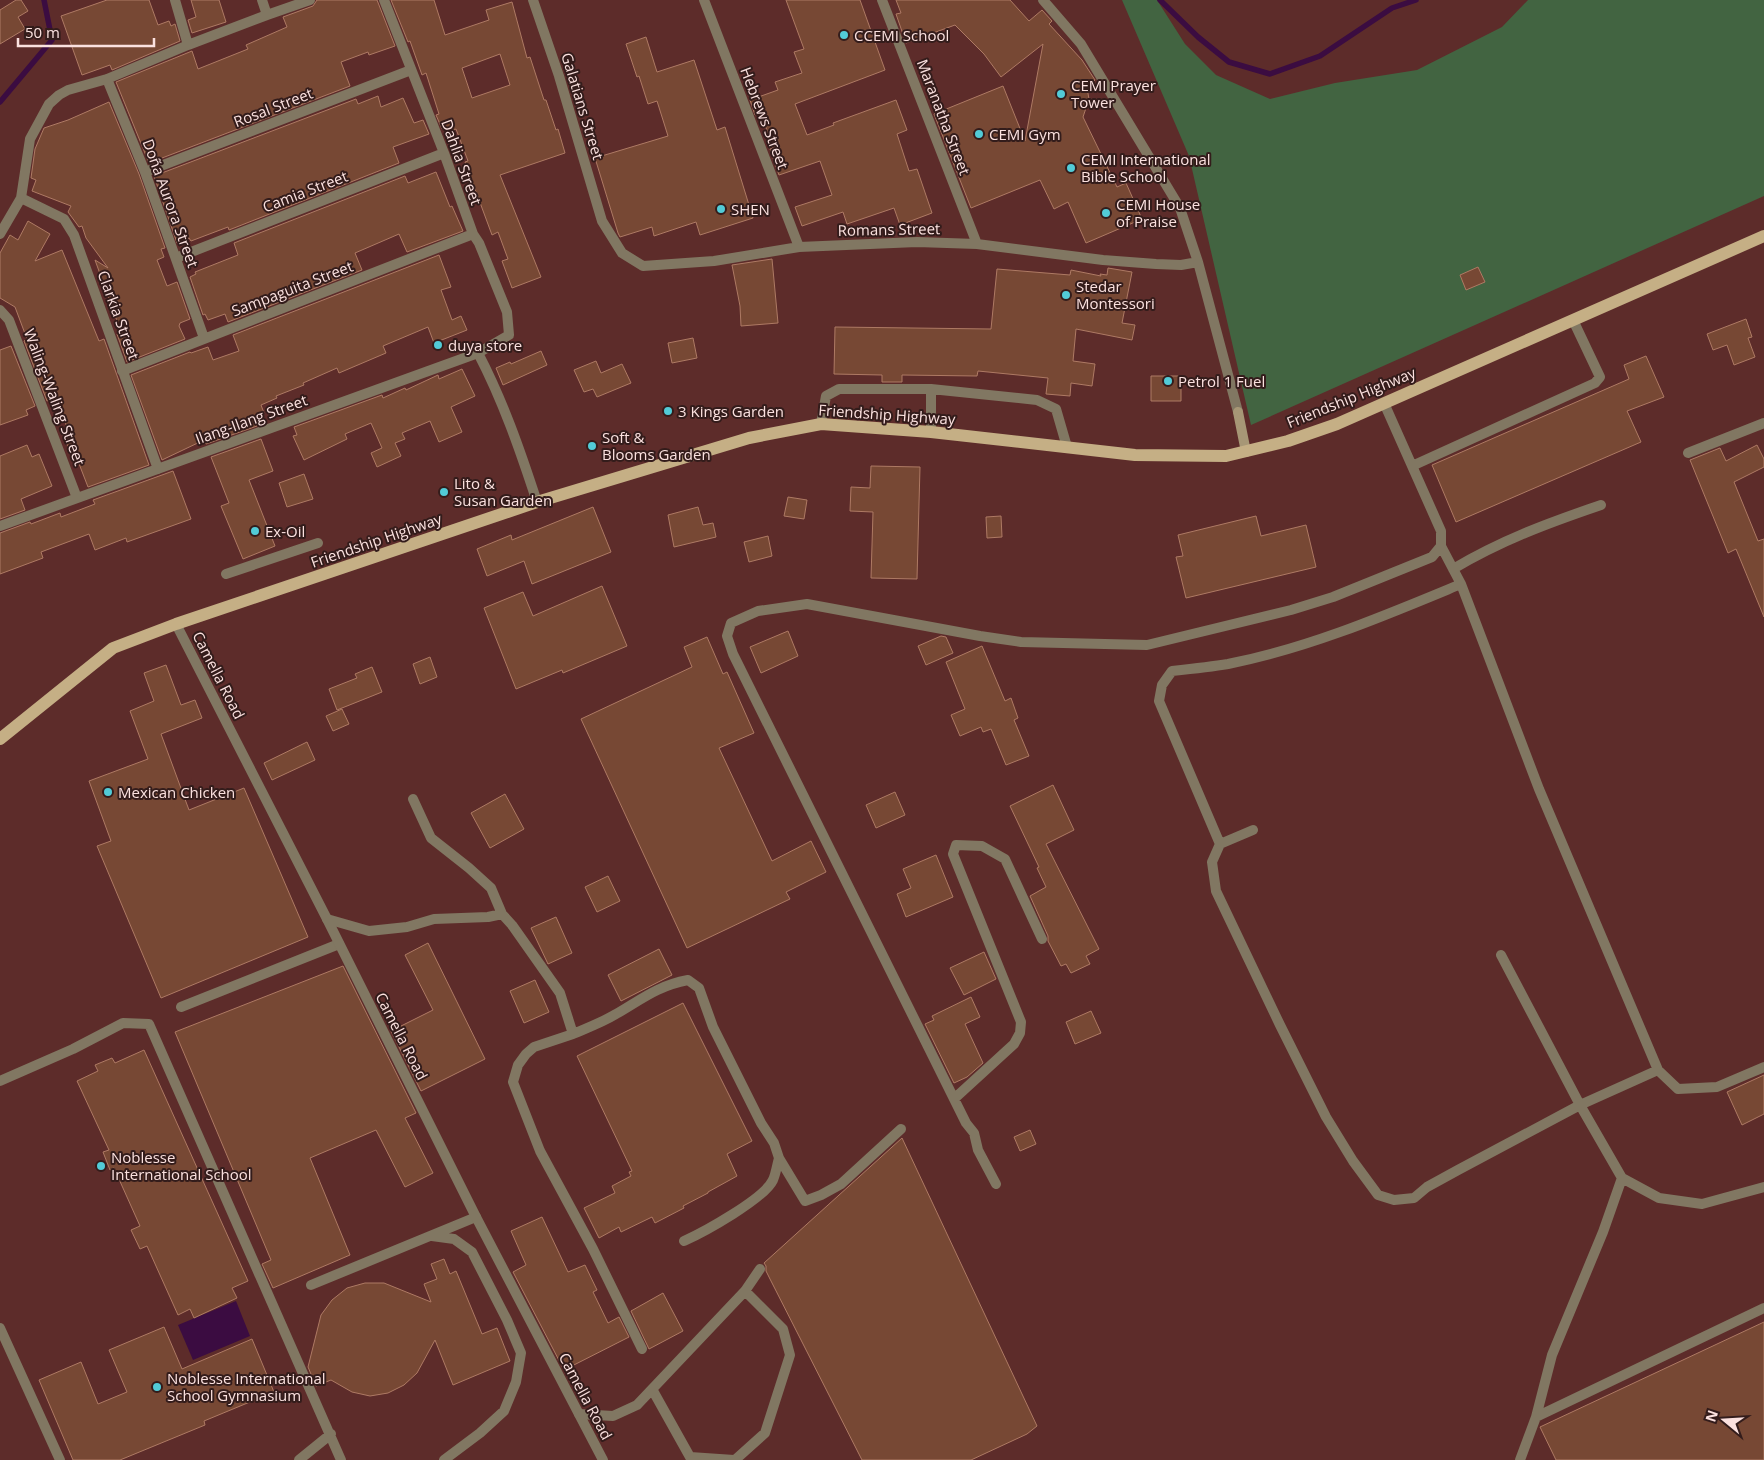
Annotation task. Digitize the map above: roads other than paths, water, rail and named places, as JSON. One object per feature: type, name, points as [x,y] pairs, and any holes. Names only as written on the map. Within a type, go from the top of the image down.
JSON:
[{"type":"main road","name":"Friendship Highway","points":[[0,739],[113,648],[176,624],[537,502],[749,438],[820,424],[931,432],[1135,455],[1226,456],[1288,441],[1337,424],[1764,236]]},
{"type":"street","points":[[174,0],[188,45]]},
{"type":"street","points":[[262,0],[267,15]]},
{"type":"street","points":[[0,234],[21,198],[30,139],[49,104],[59,95],[68,90],[107,79],[188,45],[310,0]]},
{"type":"street","name":"Dahlia Street","points":[[384,0],[444,153],[473,234],[479,244],[507,312],[509,335]]},
{"type":"street","name":"Galatians Street","points":[[533,0],[559,76],[602,221]]},
{"type":"street","name":"Hebrews Street","points":[[704,0],[799,247]]},
{"type":"street","name":"Maranatha Street","points":[[882,0],[977,244]]},
{"type":"street","points":[[1043,0],[1081,44],[1180,208],[1198,262],[1238,412],[1246,452]]},
{"type":"street","name":"Rosal Street","points":[[145,172],[411,70]]},
{"type":"street","name":"Doña Aurora Street","points":[[107,79],[145,172],[204,338]]},
{"type":"street","name":"Camia Street","points":[[176,258],[444,153]]},
{"type":"street","name":"Clarkia Street","points":[[21,198],[64,219],[69,225],[158,469]]},
{"type":"street","name":"Romans Street","points":[[602,221],[622,254],[643,266],[714,262],[799,247],[917,242],[977,244],[1103,260],[1181,265],[1198,262]]},
{"type":"street","name":"Sampaguita Street","points":[[122,371],[473,234]]},
{"type":"street","name":"Waling-Waling Street","points":[[0,310],[9,320],[77,498]]},
{"type":"street","points":[[1412,466],[1594,383],[1600,376],[1573,320]]},
{"type":"street","name":"Ilang-Ilang Street","points":[[0,526],[478,353],[509,335]]},
{"type":"street","points":[[478,353],[496,387],[522,454],[537,502]]},
{"type":"street","points":[[820,424],[826,396],[839,389],[931,389],[1037,400],[1056,409],[1067,448]]},
{"type":"street","points":[[931,389],[931,432]]},
{"type":"street","points":[[996,1184],[978,1150],[974,1133],[966,1122],[733,654],[727,636],[731,623],[758,610],[807,604],[961,633],[1021,642],[1147,645],[1291,610],[1332,597],[1432,557],[1440,546],[1441,531],[1384,403]]},
{"type":"street","points":[[1688,453],[1764,423]]},
{"type":"street","points":[[1453,569],[1485,550],[1538,527],[1602,505]]},
{"type":"street","points":[[226,574],[318,543]]},
{"type":"street","points":[[1440,546],[1462,584],[1539,789],[1658,1070],[1678,1089],[1717,1087],[1764,1067]]},
{"type":"street","points":[[1220,844],[1160,700],[1162,685],[1172,672],[1229,664],[1304,644],[1362,625],[1462,584]]},
{"type":"street","name":"Camella Road","points":[[176,624],[327,919],[476,1217],[603,1460]]},
{"type":"street","points":[[413,799],[431,838],[491,888],[502,914],[512,925],[560,993],[573,1034]]},
{"type":"street","points":[[1253,830],[1220,844],[1212,862],[1216,891],[1326,1117],[1378,1195],[1394,1200],[1414,1198],[1427,1187],[1580,1106],[1658,1070]]},
{"type":"street","points":[[955,1098],[1014,1044],[1020,1033],[1021,1022],[953,854],[956,845],[982,846],[1005,859],[1042,939]]},
{"type":"street","points":[[327,919],[369,931],[407,928],[434,919],[488,917],[502,914]]},
{"type":"street","points":[[181,1007],[339,944]]},
{"type":"street","points":[[1501,955],[1580,1106],[1622,1178],[1659,1198],[1702,1204],[1764,1187]]},
{"type":"street","points":[[642,1349],[593,1248],[540,1151],[513,1082],[518,1064],[534,1047],[573,1034],[615,1014],[656,990],[670,984],[688,980],[699,988],[714,1027],[761,1123],[805,1201],[840,1184],[901,1128]]},
{"type":"street","points":[[0,1081],[73,1049],[123,1023],[149,1024],[341,1460]]},
{"type":"street","points":[[684,1241],[703,1232],[763,1193],[772,1181],[780,1158]]},
{"type":"street","points":[[1520,1460],[1536,1418],[1552,1355],[1603,1232],[1622,1178]]},
{"type":"street","points":[[311,1285],[476,1217]]},
{"type":"street","points":[[432,1236],[454,1239],[472,1252],[508,1320],[521,1352],[516,1382],[504,1411],[480,1433],[444,1460]]},
{"type":"street","points":[[579,1414],[603,1417],[613,1416],[637,1405],[745,1291],[760,1269]]},
{"type":"street","points":[[652,1389],[690,1457],[735,1460],[765,1433],[790,1355],[783,1329],[745,1291]]},
{"type":"street","points":[[1536,1418],[1764,1308]]},
{"type":"street","points":[[0,1328],[60,1460]]},
{"type":"street","points":[[299,1460],[331,1434]]},
{"type":"waterway","points":[[0,102],[52,40],[44,0]]},
{"type":"waterway","points":[[1160,0],[1198,37],[1229,62],[1270,74],[1320,56],[1392,8],[1416,0]]},
{"type":"place","name":"CCEMI School","points":[[844,35]]},
{"type":"place","name":"CEMI Prayer Tower","points":[[1061,94]]},
{"type":"place","name":"CEMI Gym","points":[[979,134]]},
{"type":"place","name":"CEMI International Bible School","points":[[1071,168]]},
{"type":"place","name":"SHEN","points":[[721,209]]},
{"type":"place","name":"CEMI House of Praise","points":[[1106,213]]},
{"type":"place","name":"Stedar Montessori","points":[[1066,295]]},
{"type":"place","name":"duya store","points":[[438,345]]},
{"type":"place","name":"Petrol 1 Fuel","points":[[1168,381]]},
{"type":"place","name":"3 Kings Garden","points":[[668,411]]},
{"type":"place","name":"Soft & Blooms Garden","points":[[592,446]]},
{"type":"place","name":"Lito & Susan Garden","points":[[444,492]]},
{"type":"place","name":"Ex-Oil","points":[[255,531]]},
{"type":"place","name":"Mexican Chicken","points":[[108,792]]},
{"type":"place","name":"Noblesse International School","points":[[101,1166]]},
{"type":"place","name":"Noblesse International School Gymnasium","points":[[157,1387]]}]
